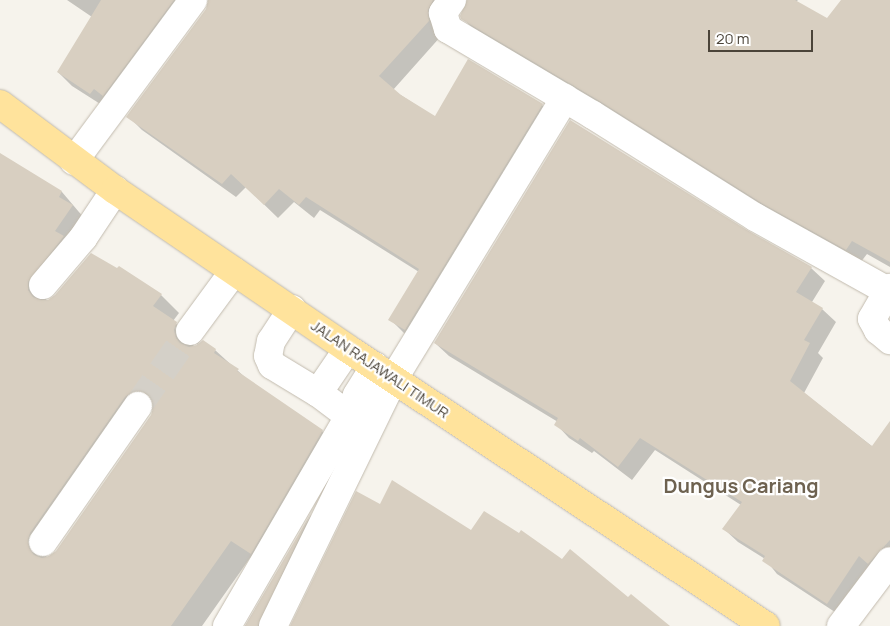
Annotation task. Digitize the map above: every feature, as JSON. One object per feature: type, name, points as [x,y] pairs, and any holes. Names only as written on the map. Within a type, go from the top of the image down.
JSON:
[{"type":"main road","name":"JALAN RAJAWALI TIMUR","points":[[0,104],[115,190],[348,349],[766,626]]},
{"type":"street","points":[[74,161],[193,0]]},
{"type":"street","points":[[452,0],[443,13],[448,29],[565,98],[756,217],[889,289],[872,319],[878,330],[890,340]]},
{"type":"street","points":[[273,626],[384,372],[565,98]]},
{"type":"street","points":[[43,285],[83,238],[115,190]]},
{"type":"street","points":[[190,331],[234,271]]},
{"type":"street","points":[[292,309],[272,341],[268,356],[272,364],[349,416]]},
{"type":"street","points":[[318,394],[348,349]]},
{"type":"street","points":[[227,626],[349,416],[357,395],[384,372]]},
{"type":"street","points":[[43,542],[138,406]]},
{"type":"street","points":[[841,626],[890,561]]},
{"type":"building","points":[[101,0],[174,0],[103,96],[94,89],[90,94],[57,72]]},
{"type":"building","points":[[208,0],[433,0],[428,10],[429,21],[379,76],[401,95],[435,116],[468,59],[543,104],[405,330],[388,320],[419,269],[306,197],[299,205],[279,189],[264,205],[231,174],[222,184],[126,117],[206,9]]},
{"type":"building","points":[[467,0],[795,0],[827,18],[841,0],[890,0],[890,262],[852,241],[846,250],[763,204],[601,102],[461,19],[460,16]]},
{"type":"building","points":[[570,120],[747,230],[812,267],[796,292],[823,308],[804,340],[810,343],[790,381],[872,446],[890,421],[890,540],[868,564],[859,556],[827,604],[762,561],[765,556],[722,529],[742,502],[640,438],[618,467],[580,438],[578,441],[554,425],[558,418],[434,343]]},
{"type":"building","points":[[0,153],[62,191],[59,197],[73,205],[55,231],[64,236],[28,282],[28,290],[33,297],[48,300],[55,295],[91,253],[117,268],[119,266],[162,294],[153,306],[177,322],[174,330],[176,338],[180,343],[189,347],[197,345],[203,340],[216,349],[214,353],[239,369],[237,371],[323,430],[251,554],[231,541],[171,626],[0,626]],"holes":[[[140,391],[147,394],[152,400],[153,408],[151,415],[56,551],[42,558],[34,555],[29,548],[28,540],[30,533],[125,397],[132,392]]]},
{"type":"building","points":[[392,480],[471,530],[484,511],[519,533],[521,530],[562,559],[570,549],[628,597],[631,594],[670,626],[290,626],[356,491],[380,504]]},
{"type":"building","points":[[311,513],[258,626],[245,626]]},
{"type":"tunnel","points":[[138,406],[190,331]]},
{"type":"district","name":"Dungus Cariang","points":[[741,485]]}]
